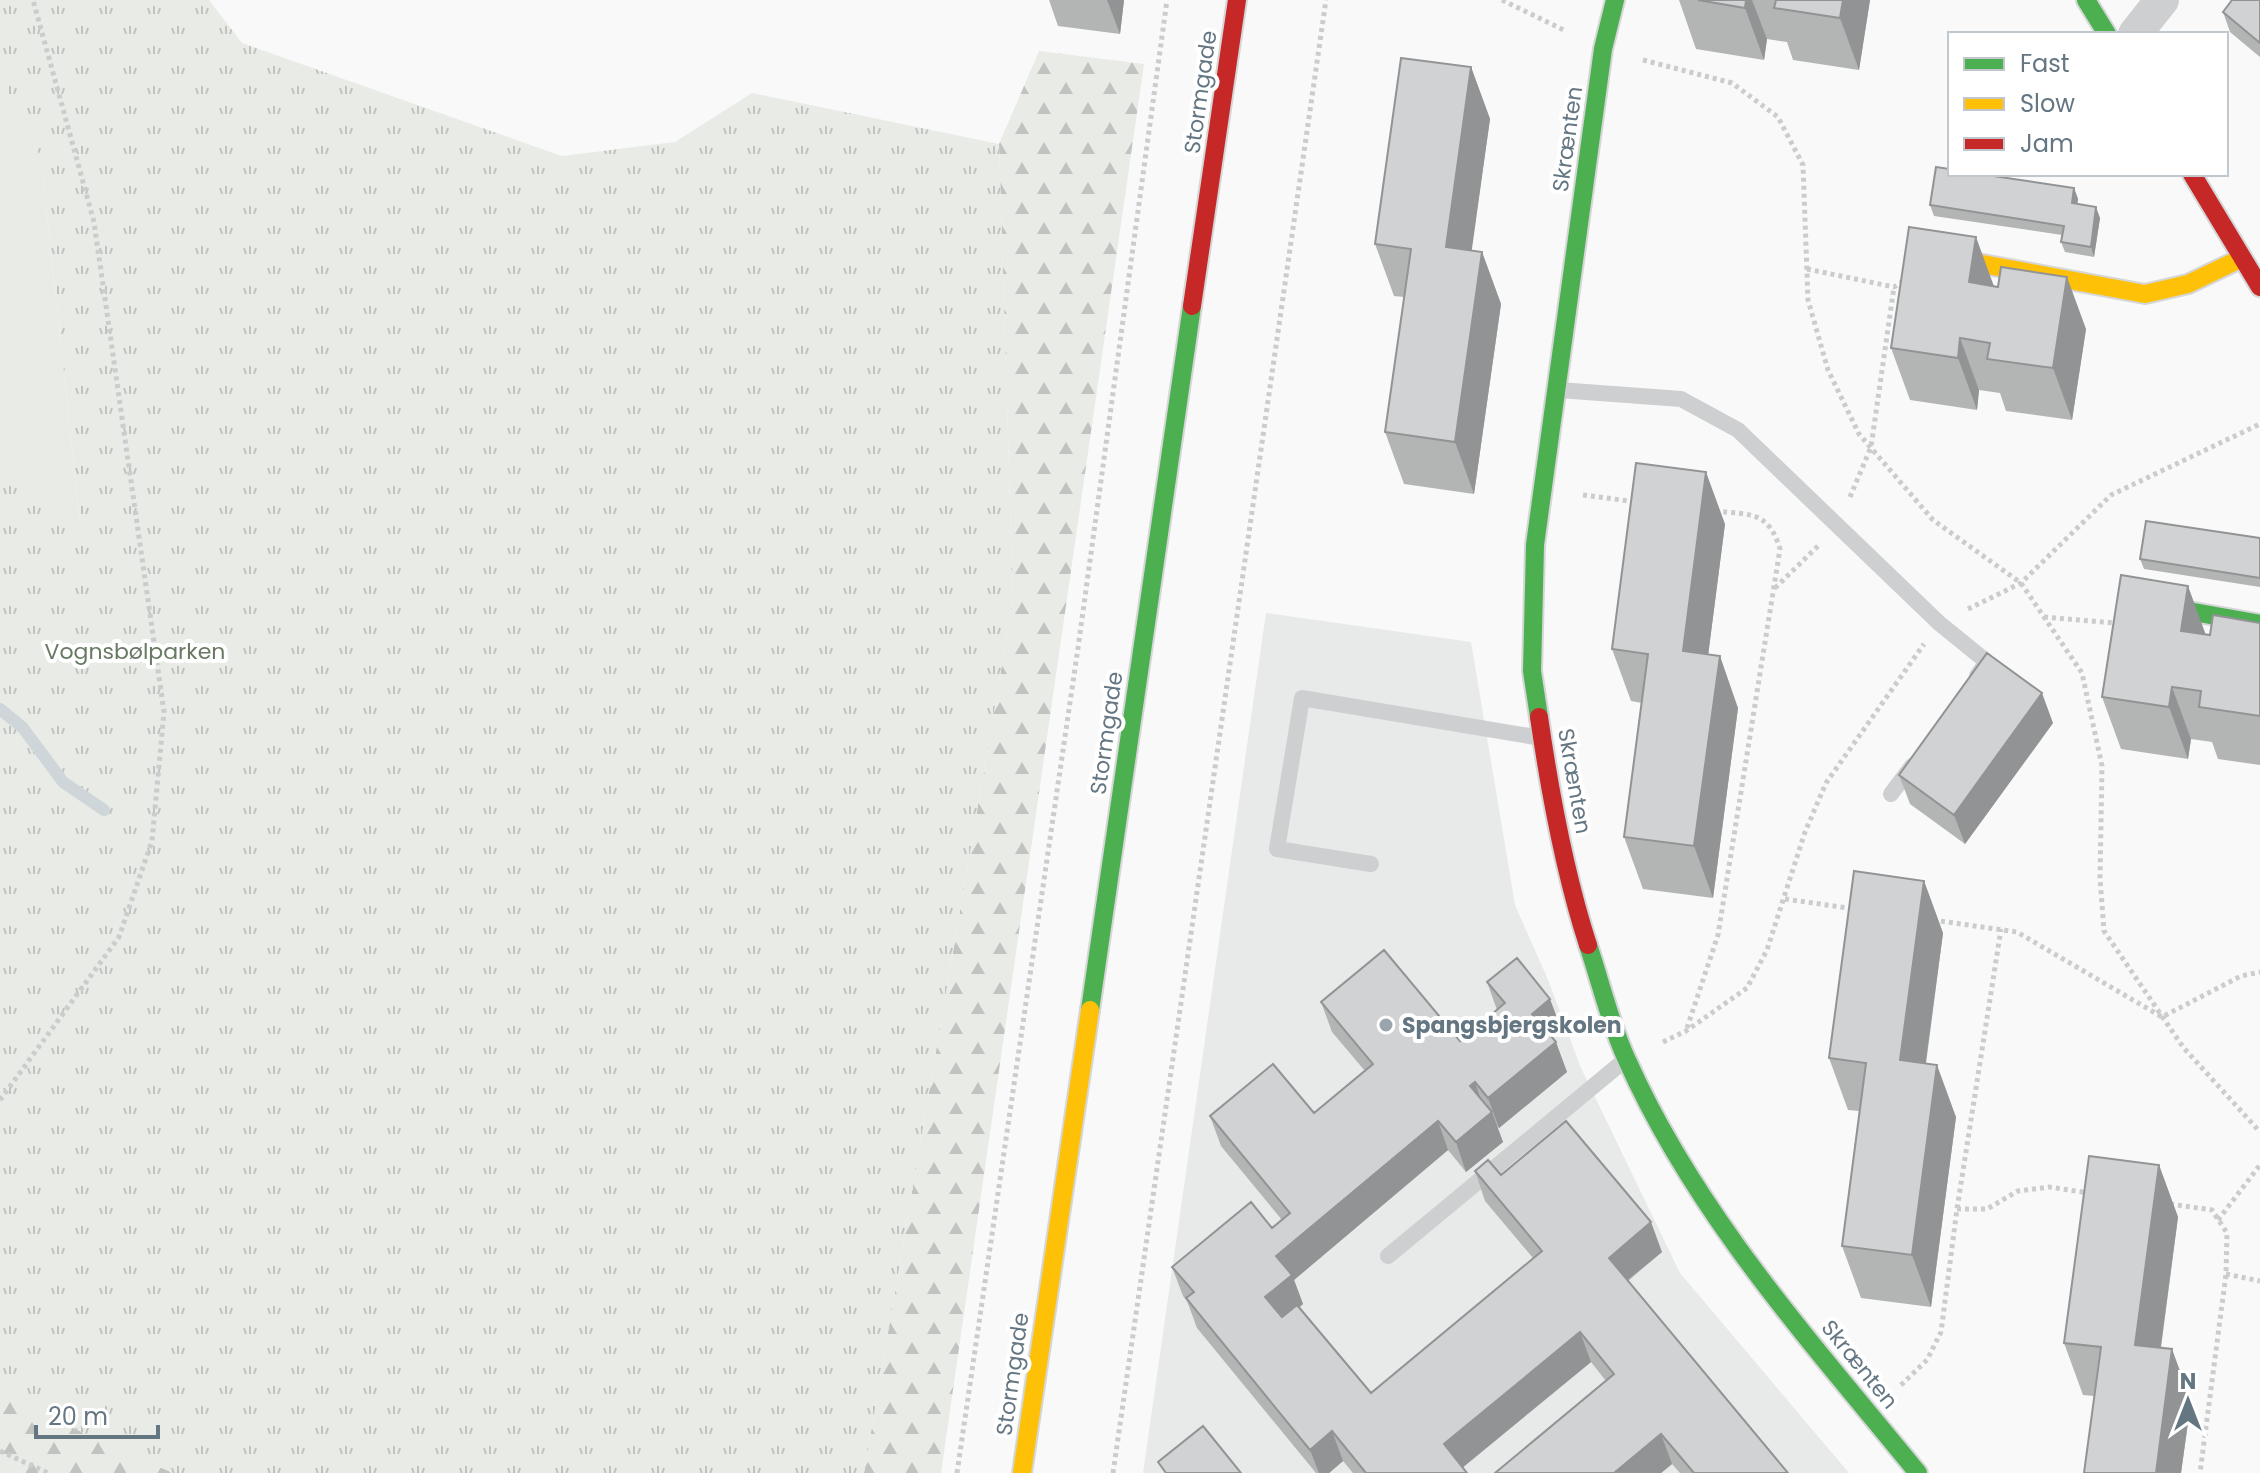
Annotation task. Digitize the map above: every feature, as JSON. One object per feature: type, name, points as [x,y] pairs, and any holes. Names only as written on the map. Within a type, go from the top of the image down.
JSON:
[{"type":"street","name":"Stormgade","points":[[1022,1473],[1237,0]]},
{"type":"street","name":"Skrænten","points":[[1615,0],[1603,49],[1535,545],[1532,671],[1549,785],[1577,911],[1626,1059],[1675,1152],[1745,1260],[1918,1473]]},
{"type":"street","points":[[2086,0],[2106,32]]},
{"type":"street","points":[[2137,32],[2162,0]]},
{"type":"street","points":[[2193,176],[2260,287]]},
{"type":"street","points":[[1939,256],[2145,294],[2188,284],[2242,258]]},
{"type":"street","points":[[2149,604],[2260,624]]},
{"type":"lane","points":[[1557,390],[1681,399],[1738,430],[1939,623],[1987,662],[1969,686]]},
{"type":"lane","points":[[1371,864],[1277,849],[1302,698],[1542,738]]},
{"type":"lane","points":[[1891,794],[1917,758]]},
{"type":"lane","points":[[1388,1256],[1626,1059]]},
{"type":"path","points":[[0,1100],[119,937],[152,841],[164,712],[94,222],[33,0]]},
{"type":"path","points":[[957,1473],[1078,648],[1167,0]]},
{"type":"path","points":[[1113,1473],[1326,0]]},
{"type":"path","points":[[1502,0],[1603,49],[1732,83],[1778,117],[1803,165],[1808,300],[1828,370],[1859,434],[1933,520],[2021,583],[2082,673],[2102,766],[2100,878],[2104,931],[2183,1047],[2260,1132]]},
{"type":"path","points":[[1807,269],[1894,287],[1939,256]]},
{"type":"path","points":[[1774,589],[1838,526],[1871,447],[1894,287]]},
{"type":"path","points":[[1626,1059],[1686,1031],[1747,988],[1767,950],[1805,832],[1826,783],[1939,623],[2021,583],[2111,495],[2260,424]]},
{"type":"path","points":[[1543,490],[1650,503]]},
{"type":"path","points":[[1686,1031],[1718,935],[1780,549],[1774,530],[1758,516],[1712,511]]},
{"type":"path","points":[[2044,617],[2130,625],[2149,604]]},
{"type":"path","points":[[1785,899],[1862,910]]},
{"type":"path","points":[[1924,919],[2017,932],[2162,1017]]},
{"type":"path","points":[[1870,1414],[1927,1360],[1941,1332],[2001,929]]},
{"type":"path","points":[[2162,1017],[2241,976],[2260,972]]},
{"type":"path","points":[[2218,1220],[2260,1165]]},
{"type":"path","points":[[1957,1209],[1987,1209],[2018,1191],[2049,1187],[2093,1193]]},
{"type":"path","points":[[2167,1204],[2212,1210],[2227,1233],[2226,1274],[2200,1473]]},
{"type":"path","points":[[2226,1274],[2260,1281]]},
{"type":"path","points":[[0,1451],[48,1473]]},
{"type":"shaded area","name":"Spangsbjergskolen","points":[[1266,613],[1471,642],[1515,905],[1549,982],[1581,1068],[1680,1273],[1849,1473],[1143,1473]]},
{"type":"green space","name":"Vognsbølparken","points":[[0,0],[209,0],[242,43],[562,156],[675,142],[752,93],[999,144],[1013,600],[864,1473],[173,1473],[0,1395],[0,467],[80,523],[41,158],[0,77]]},
{"type":"green space","points":[[1039,51],[1144,64],[941,1473],[864,1473],[1013,600],[999,144]]},
{"type":"green space","points":[[0,77],[41,158],[80,524],[0,467]]},
{"type":"green space","points":[[0,1395],[173,1473],[0,1473]]},
{"type":"building","points":[[1698,0],[1746,0],[1745,8]]},
{"type":"building","points":[[1776,0],[1843,0],[1840,18],[1774,8]]},
{"type":"building","points":[[2232,0],[2260,0],[2260,43],[2223,12]]},
{"type":"building","points":[[1401,58],[1471,67],[1446,247],[1482,252],[1455,442],[1385,432],[1411,249],[1375,244]]},
{"type":"building","points":[[1936,167],[1948,169],[1948,176],[1993,176],[2074,188],[2072,203],[2096,207],[2091,247],[2061,242],[2064,226],[1930,205]]},
{"type":"building","points":[[1909,227],[1976,237],[1969,282],[1998,287],[2001,267],[2067,277],[2053,368],[1987,359],[1990,343],[1960,338],[1958,358],[1891,348]]},
{"type":"building","points":[[1636,463],[1706,472],[1683,651],[1720,656],[1694,846],[1624,837],[1648,654],[1612,649]]},
{"type":"building","points":[[2146,521],[2260,538],[2260,578],[2140,559]]},
{"type":"building","points":[[2121,575],[2188,586],[2181,631],[2210,635],[2213,615],[2260,623],[2260,716],[2199,707],[2201,691],[2172,687],[2169,707],[2102,697]]},
{"type":"building","points":[[1987,653],[2042,693],[1954,815],[1899,775]]},
{"type":"building","points":[[1854,871],[1924,881],[1900,1060],[1937,1065],[1912,1255],[1842,1246],[1866,1063],[1829,1058]]},
{"type":"building","points":[[1384,950],[1460,1041],[1505,1003],[1487,982],[1517,958],[1550,999],[1532,1014],[1556,1042],[1488,1098],[1475,1082],[1470,1086],[1492,1112],[1456,1142],[1438,1121],[1276,1256],[1292,1275],[1265,1297],[1282,1317],[1297,1305],[1371,1393],[1542,1251],[1475,1171],[1488,1160],[1501,1175],[1566,1121],[1651,1222],[1609,1258],[1788,1473],[1694,1473],[1661,1434],[1614,1473],[1495,1473],[1614,1374],[1580,1332],[1444,1444],[1467,1473],[1366,1473],[1332,1431],[1310,1450],[1186,1298],[1194,1292],[1172,1267],[1251,1202],[1272,1228],[1290,1213],[1210,1116],[1273,1064],[1314,1113],[1373,1064],[1321,1002]]},
{"type":"building","points":[[2089,1156],[2159,1165],[2135,1345],[2172,1349],[2156,1473],[2084,1473],[2101,1347],[2064,1343]]},
{"type":"building","points":[[1203,1426],[1241,1473],[1166,1473],[1158,1462]]},
{"type":"waterway","points":[[0,709],[23,728],[63,782],[104,810]]},
{"type":"traffic: fast","points":[[1539,717],[1532,671],[1535,545],[1603,49],[1615,0]]},
{"type":"traffic: fast","points":[[2086,0],[2106,32]]},
{"type":"traffic: fast","points":[[1090,1010],[1192,306]]},
{"type":"traffic: fast","points":[[2149,604],[2260,624]]},
{"type":"traffic: fast","points":[[1588,945],[1621,1046],[1655,1117],[1687,1172],[1759,1276],[1918,1473]]},
{"type":"traffic: slow","points":[[1939,256],[2145,294],[2188,284],[2242,258]]},
{"type":"traffic: slow","points":[[1022,1473],[1090,1010]]},
{"type":"traffic: jam","points":[[1192,306],[1237,0]]},
{"type":"traffic: jam","points":[[2193,176],[2260,287]]},
{"type":"traffic: jam","points":[[1539,717],[1559,832],[1588,945]]},
{"type":"place","name":"Spangsbjergskolen","points":[[1386,1025]]}]
